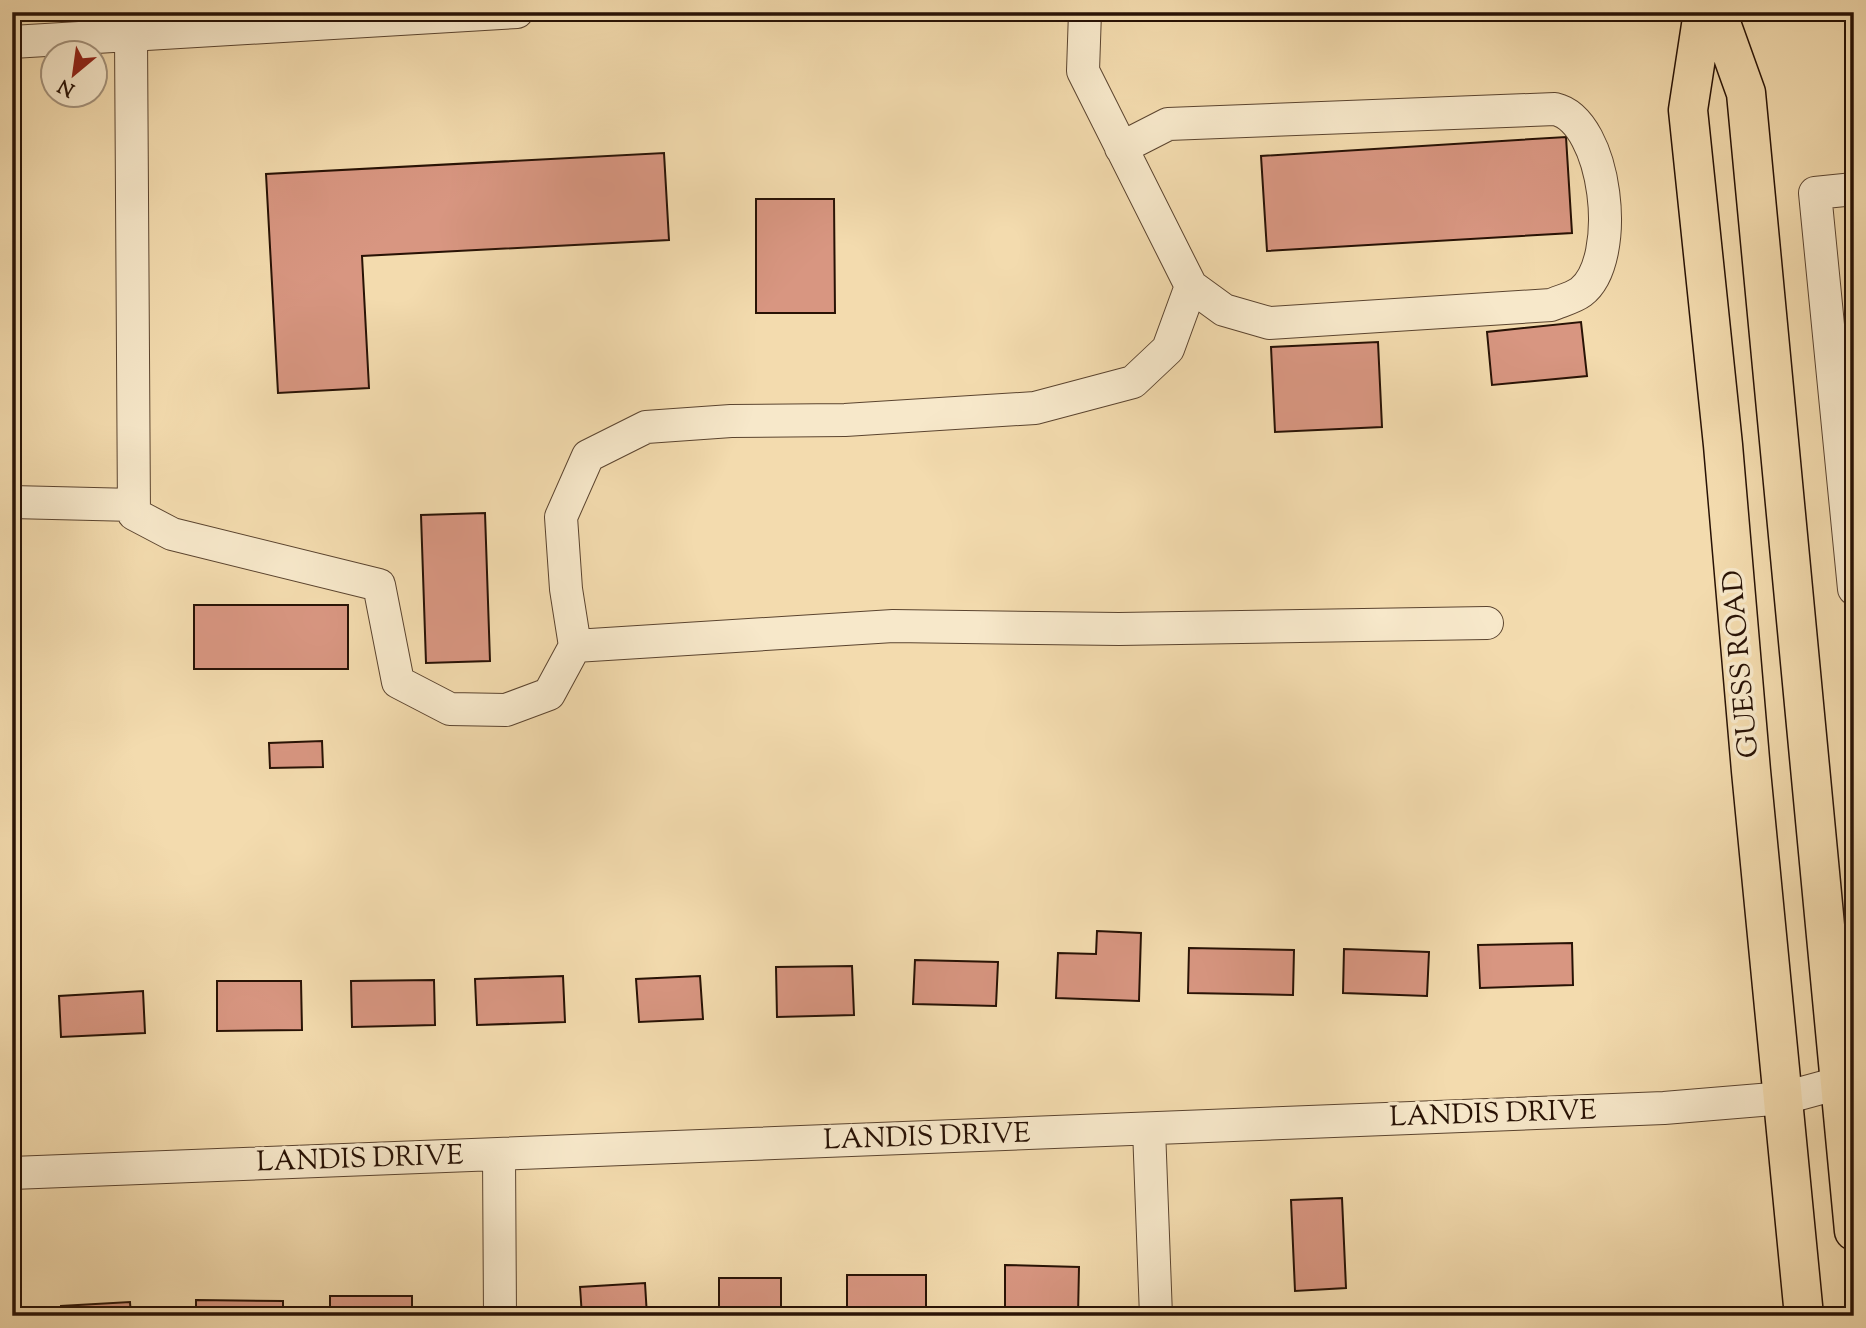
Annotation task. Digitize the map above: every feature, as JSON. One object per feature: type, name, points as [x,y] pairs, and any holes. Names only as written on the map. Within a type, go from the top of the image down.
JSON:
[{"type":"main road","name":"GUESS ROAD","points":[[1703,12],[1688,110],[1723,445],[1751,771],[1804,1316]]},
{"type":"main road","name":"GUESS ROAD","points":[[1717,12],[1746,93],[1854,1230]]},
{"type":"street","points":[[12,42],[517,12]]},
{"type":"street","points":[[1085,12],[1083,71],[1121,148],[1191,286],[1224,310],[1269,323],[1551,305],[1581,292],[1593,277],[1605,250],[1603,183],[1593,153],[1579,127],[1564,111],[1555,109],[1168,124],[1121,148]]},
{"type":"street","points":[[131,36],[134,514],[172,534],[379,585],[398,682],[450,709],[506,710],[549,694],[575,646],[566,589],[561,517],[588,456],[646,427],[732,421],[845,420],[1035,408],[1133,382],[1168,349],[1191,286]]},
{"type":"street","points":[[1853,574],[1844,380],[1815,193],[1854,189]]},
{"type":"street","points":[[12,502],[134,505]]},
{"type":"street","points":[[575,646],[893,626],[1119,629],[1487,622]]},
{"type":"street","name":"LANDIS DRIVE","points":[[12,1173],[1650,1108],[1784,1098],[1839,1083]]},
{"type":"street","points":[[1149,1129],[1156,1316]]},
{"type":"street","points":[[499,1155],[500,1316]]},
{"type":"building","points":[[1566,137],[1572,233],[1267,251],[1261,156]]},
{"type":"building","points":[[12,152],[19,152],[20,229],[12,229]]},
{"type":"building","points":[[664,153],[669,240],[362,256],[369,388],[278,393],[266,174]]},
{"type":"building","points":[[756,199],[834,199],[835,313],[756,313]]},
{"type":"building","points":[[1581,322],[1587,376],[1492,385],[1487,332]]},
{"type":"building","points":[[1378,342],[1382,427],[1275,432],[1271,347]]},
{"type":"building","points":[[485,513],[490,661],[426,663],[421,515]]},
{"type":"building","points":[[194,605],[348,605],[348,669],[194,669]]},
{"type":"building","points":[[322,741],[323,767],[270,768],[269,743]]},
{"type":"building","points":[[1097,931],[1141,933],[1139,1001],[1056,998],[1058,953],[1096,954]]},
{"type":"building","points":[[1572,943],[1573,985],[1480,988],[1478,945]]},
{"type":"building","points":[[1189,948],[1294,950],[1293,995],[1188,993]]},
{"type":"building","points":[[1344,949],[1429,952],[1427,996],[1343,993]]},
{"type":"building","points":[[915,960],[998,962],[996,1006],[913,1004]]},
{"type":"building","points":[[852,966],[854,1015],[777,1017],[776,967]]},
{"type":"building","points":[[563,976],[565,1022],[477,1025],[475,979]]},
{"type":"building","points":[[700,976],[703,1019],[639,1022],[636,979]]},
{"type":"building","points":[[434,980],[435,1025],[352,1027],[351,981]]},
{"type":"building","points":[[217,981],[301,981],[302,1030],[217,1031]]},
{"type":"building","points":[[143,991],[145,1033],[61,1037],[59,996]]},
{"type":"building","points":[[1342,1198],[1346,1288],[1295,1291],[1291,1200]]},
{"type":"building","points":[[1005,1265],[1079,1267],[1078,1316],[1005,1316]]},
{"type":"building","points":[[847,1275],[926,1275],[926,1316],[847,1316]]},
{"type":"building","points":[[719,1278],[781,1278],[781,1316],[719,1316]]},
{"type":"building","points":[[645,1283],[647,1316],[582,1316],[580,1287]]},
{"type":"building","points":[[330,1296],[412,1296],[412,1316],[330,1316]]},
{"type":"building","points":[[196,1300],[283,1301],[283,1316],[196,1316]]},
{"type":"building","points":[[130,1302],[131,1316],[61,1316],[61,1306]]}]
